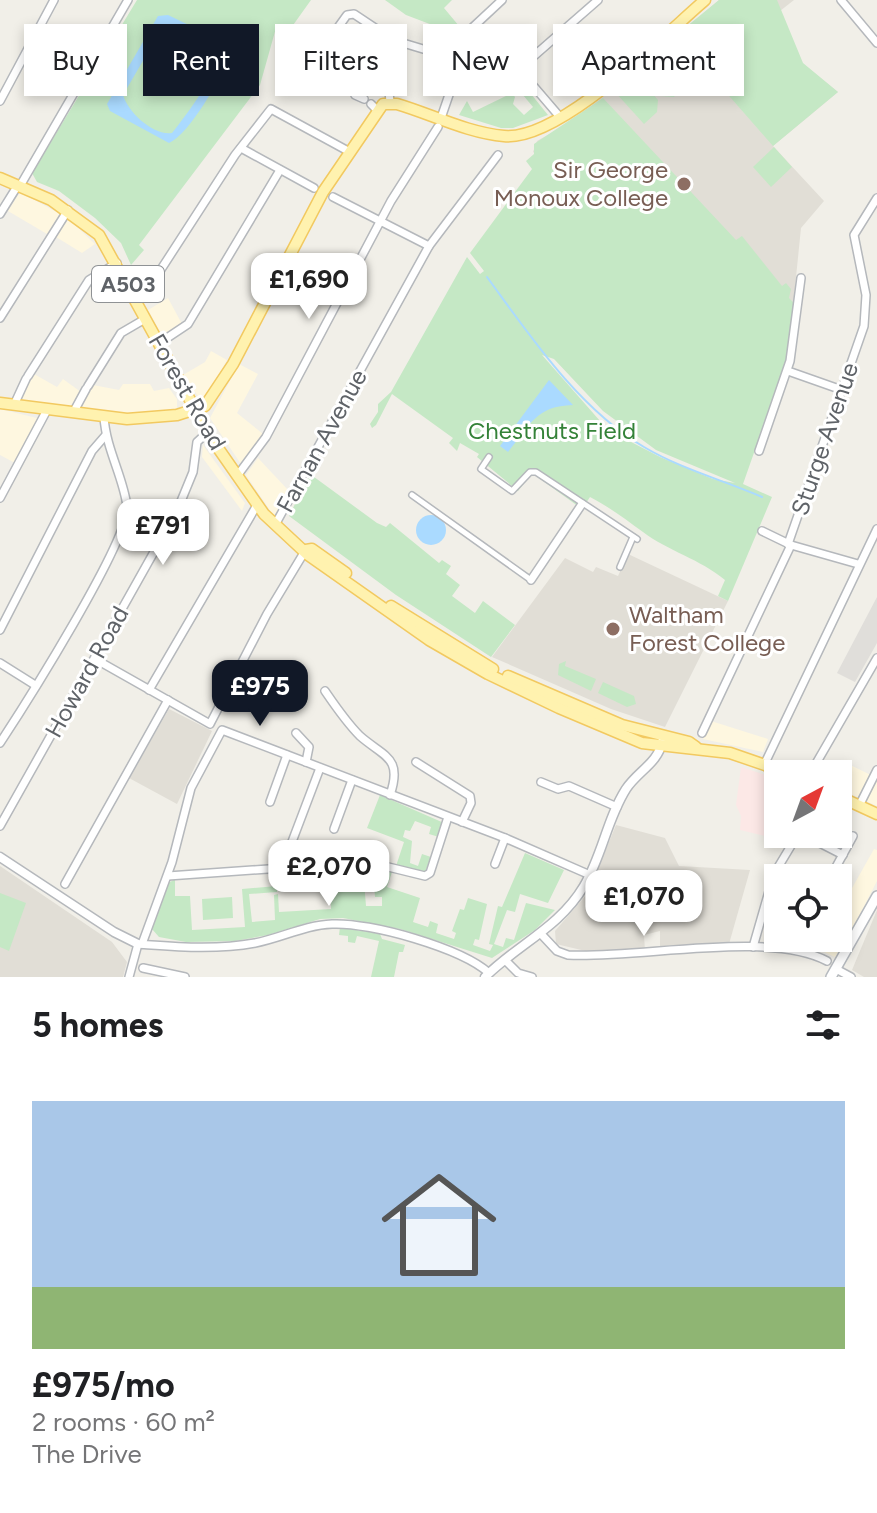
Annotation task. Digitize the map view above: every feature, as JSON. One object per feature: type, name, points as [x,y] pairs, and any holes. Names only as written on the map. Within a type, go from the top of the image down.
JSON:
[{"type":"main road","points":[[0,403],[104,417],[145,418],[195,411],[213,399],[371,104],[390,102],[439,123],[510,136],[560,117],[597,92],[705,0]]},
{"type":"main road","name":"Forest Road","points":[[0,178],[68,210],[94,229],[117,263],[206,434],[275,525],[402,622],[475,668],[559,708],[658,744],[676,749],[696,747]]},
{"type":"main road","name":"Forest Road","points":[[658,744],[696,747],[764,763]]},
{"type":"main road","points":[[852,803],[877,814]]},
{"type":"main road","points":[[834,973],[877,896]]},
{"type":"street","points":[[0,101],[54,0]]},
{"type":"street","points":[[475,24],[502,0]]},
{"type":"street","points":[[537,53],[598,0]]},
{"type":"street","points":[[841,0],[877,43]]},
{"type":"street","points":[[0,214],[129,1]]},
{"type":"street","points":[[342,24],[350,14],[367,24]]},
{"type":"street","points":[[407,44],[423,49]]},
{"type":"street","points":[[537,90],[560,117]]},
{"type":"street","points":[[357,96],[371,104]]},
{"type":"street","points":[[389,96],[390,102]]},
{"type":"street","points":[[237,476],[266,437],[380,221],[439,123],[448,96]]},
{"type":"street","points":[[131,291],[154,278],[241,148],[273,109],[348,151]]},
{"type":"street","points":[[241,148],[314,188]]},
{"type":"street","name":"Farnan Avenue","points":[[275,525],[429,246],[498,155]]},
{"type":"street","points":[[160,343],[188,324],[280,170]]},
{"type":"street","points":[[333,197],[429,246]]},
{"type":"street","name":"Sturge Avenue","points":[[702,733],[790,544],[842,390],[866,314],[866,295],[854,235],[860,220],[877,198]]},
{"type":"street","points":[[0,318],[68,210]]},
{"type":"street","points":[[14,405],[27,378],[89,280],[117,263]]},
{"type":"street","points":[[759,451],[788,371],[801,278]]},
{"type":"street","points":[[73,413],[121,333],[145,319]]},
{"type":"street","points":[[788,371],[842,390]]},
{"type":"street","points":[[0,498],[47,410]]},
{"type":"street","points":[[0,743],[106,566],[126,518],[126,503],[105,436],[104,417]]},
{"type":"street","name":"Howard Road","points":[[0,826],[182,501],[193,472],[197,442],[206,434]]},
{"type":"street","points":[[0,630],[92,451],[105,436]]},
{"type":"street","points":[[489,457],[481,469],[512,491],[530,472],[536,472],[635,538],[620,567]]},
{"type":"street","points":[[412,495],[531,580],[582,504]]},
{"type":"street","points":[[149,690],[257,505]]},
{"type":"street","points":[[766,760],[877,529]]},
{"type":"street","points":[[762,531],[790,544],[858,564]]},
{"type":"street","points":[[95,659],[210,724],[265,617],[306,550]]},
{"type":"street","points":[[818,760],[877,658]]},
{"type":"street","points":[[0,663],[35,685]]},
{"type":"street","points":[[325,691],[357,733],[391,761],[395,779],[390,795]]},
{"type":"street","points":[[65,884],[168,700]]},
{"type":"street","points":[[129,977],[168,876],[191,788],[222,730],[505,838],[590,875]]},
{"type":"street","points":[[296,733],[309,747],[306,762]]},
{"type":"street","points":[[0,857],[114,932],[140,944],[187,947],[253,943],[315,926],[339,924],[371,928],[460,956],[487,975],[542,935],[575,900],[590,875],[626,788],[648,764],[658,744]]},
{"type":"street","points":[[270,802],[287,755]]},
{"type":"street","points":[[416,762],[470,796],[471,803],[462,822]]},
{"type":"street","points":[[288,868],[290,847],[320,768]]},
{"type":"street","points":[[859,806],[877,770]]},
{"type":"street","points":[[334,829],[352,780]]},
{"type":"street","points":[[541,782],[558,789],[569,786],[617,807]]},
{"type":"street","points":[[168,876],[368,862],[425,876],[448,817]]},
{"type":"street","points":[[838,864],[853,836]]},
{"type":"street","points":[[495,864],[505,838]]},
{"type":"street","points":[[753,947],[774,874],[791,848]]},
{"type":"street","points":[[829,848],[843,855]]},
{"type":"street","points":[[542,935],[557,951],[598,957],[764,947]]},
{"type":"street","points":[[803,952],[827,961]]},
{"type":"street","points":[[506,961],[518,973],[532,977]]},
{"type":"street","points":[[133,963],[185,977]]},
{"type":"street","points":[[834,973],[851,977]]},
{"type":"shaded area","name":"Sir George Monoux College","points":[[719,0],[794,0],[780,11],[802,63],[838,92],[773,146],[824,201],[801,228],[790,336],[533,152],[537,141],[571,122],[604,96],[744,96],[744,24],[691,24]]},
{"type":"shaded area","points":[[20,192],[60,214],[47,234],[8,211]]},
{"type":"shaded area","points":[[68,218],[95,244],[82,253],[56,237]]},
{"type":"shaded area","points":[[168,298],[182,324],[162,335],[148,310]]},
{"type":"shaded area","points":[[211,351],[227,360],[208,394],[199,398],[183,375],[205,362]]},
{"type":"shaded area","points":[[239,364],[258,374],[237,413],[263,434],[241,464],[210,418]]},
{"type":"shaded area","points":[[34,374],[57,387],[63,379],[81,392],[71,409],[23,401],[20,397]]},
{"type":"shaded area","points":[[123,384],[150,384],[154,391],[169,388],[177,399],[177,410],[135,414],[79,409],[93,385],[119,390]]},
{"type":"shaded area","points":[[0,409],[41,419],[15,463],[0,455]]},
{"type":"shaded area","points":[[203,445],[245,503],[242,511],[202,457]]},
{"type":"shaded area","points":[[258,458],[289,491],[274,516],[246,475]]},
{"type":"shaded area","name":"Waltham Forest College","points":[[628,554],[728,601],[665,727],[611,709],[492,657],[565,558],[593,572],[596,567],[618,576]]},
{"type":"shaded area","points":[[877,597],[877,643],[855,682],[837,673]]},
{"type":"shaded area","points":[[169,709],[212,731],[177,804],[129,778]]},
{"type":"shaded area","points":[[711,721],[768,739],[763,752],[703,739]]},
{"type":"shaded area","points":[[852,766],[877,778],[877,806],[852,794]]},
{"type":"shaded area","points":[[741,767],[764,774],[764,836],[740,830],[741,816],[736,805]]},
{"type":"shaded area","points":[[616,825],[665,838],[679,866],[750,870],[729,944],[660,950],[660,931],[644,935],[645,951],[590,952],[556,944],[555,931],[588,893]]},
{"type":"shaded area","points":[[874,849],[877,850],[877,881],[852,929],[852,888]]},
{"type":"shaded area","points":[[0,866],[112,942],[127,962],[123,977],[0,977]]},
{"type":"shaded area","points":[[877,910],[877,977],[864,977],[852,970]]},
{"type":"green space","points":[[137,0],[311,0],[294,24],[275,24],[259,86],[259,24],[143,24],[143,96],[252,96],[139,245],[144,250],[131,265],[121,243],[95,218],[59,191],[37,182],[32,173],[79,96],[127,96],[127,24],[122,24]]},
{"type":"green space","points":[[385,0],[452,0],[444,8],[457,24],[430,24],[406,15]]},
{"type":"green space","points":[[719,0],[777,0],[803,63],[838,92],[773,146],[729,96],[744,96],[744,24],[690,24]]},
{"type":"green space","points":[[506,96],[514,96],[513,104],[524,115],[533,107],[524,96],[533,96],[548,115],[513,128],[501,128],[459,115],[467,101],[473,112]]},
{"type":"green space","points":[[619,96],[655,96],[658,100],[657,112],[644,124]]},
{"type":"green space","name":"Chestnuts Field","points":[[603,98],[736,240],[742,236],[782,286],[786,283],[791,289],[789,298],[794,303],[787,359],[743,484],[772,497],[728,601],[718,596],[725,580],[705,566],[653,539],[590,497],[582,509],[532,473],[518,491],[477,457],[479,454],[460,443],[457,451],[449,443],[453,438],[392,394],[376,425],[372,428],[370,424],[378,412],[378,404],[391,392],[467,257],[480,274],[484,271],[470,253],[532,169],[526,161],[534,154],[534,144]],"holes":[[[542,355],[554,359],[603,411],[656,450],[735,483],[713,479],[660,457],[608,430]]]},
{"type":"green space","points":[[774,147],[792,167],[771,187],[753,167]]},
{"type":"green space","points":[[310,474],[377,523],[386,527],[390,523],[439,563],[442,560],[451,566],[446,574],[460,585],[452,596],[475,613],[483,601],[515,625],[491,657],[396,595],[289,516]]},
{"type":"green space","points":[[566,661],[565,666],[596,679],[591,691],[558,675],[559,664]]},
{"type":"green space","points":[[603,682],[634,696],[636,704],[627,707],[598,693]]},
{"type":"green space","points":[[380,795],[444,823],[439,837],[429,834],[431,827],[415,821],[410,831],[405,830],[403,837],[412,841],[410,863],[418,866],[422,854],[431,857],[425,872],[396,866],[404,842],[367,828]]},
{"type":"green space","points":[[296,839],[347,858],[347,860],[294,863]]},
{"type":"green space","points":[[525,853],[564,870],[548,903],[520,894],[515,912],[507,910],[494,944],[503,947],[506,938],[514,940],[526,903],[555,910],[535,930],[492,958],[400,929],[343,918],[320,919],[268,935],[235,941],[186,942],[159,937],[152,929],[167,884],[175,879],[175,896],[190,896],[192,930],[245,927],[242,889],[277,886],[277,892],[249,894],[252,922],[275,920],[274,895],[278,894],[279,912],[331,909],[330,883],[364,881],[366,906],[382,906],[382,897],[375,897],[374,884],[379,883],[381,869],[392,872],[387,887],[420,898],[413,922],[428,927],[430,921],[438,924],[436,933],[454,939],[456,933],[452,931],[468,898],[487,904],[479,940],[475,939],[473,945],[490,951],[498,906],[502,907]]},
{"type":"green space","points":[[0,893],[26,903],[9,951],[0,947]]},
{"type":"green space","points":[[232,897],[233,918],[203,920],[202,899]]},
{"type":"green space","points":[[340,927],[380,934],[382,939],[405,945],[403,952],[399,952],[394,977],[371,977],[379,941],[357,936],[355,943],[348,942],[348,936],[339,935]]},
{"type":"water","points":[[168,15],[187,24],[153,24],[158,16]]},
{"type":"water","points":[[143,42],[143,61],[127,88],[127,69]]},
{"type":"water","points":[[112,96],[123,96],[149,127],[172,133],[199,96],[209,96],[186,129],[169,143],[110,111],[107,104]]},
{"type":"water","points":[[549,380],[573,405],[550,409],[535,418],[508,452],[500,446]]},
{"type":"water","points":[[431,515],[442,519],[446,530],[442,541],[431,545],[420,541],[416,530],[420,519]]},
{"type":"waterway","points":[[487,277],[558,370],[598,413],[620,431],[673,462],[762,497]]},
{"type":"place","name":"Sir George Monoux College","points":[[684,184]]},
{"type":"place","name":"Waltham Forest College","points":[[613,629]]}]
